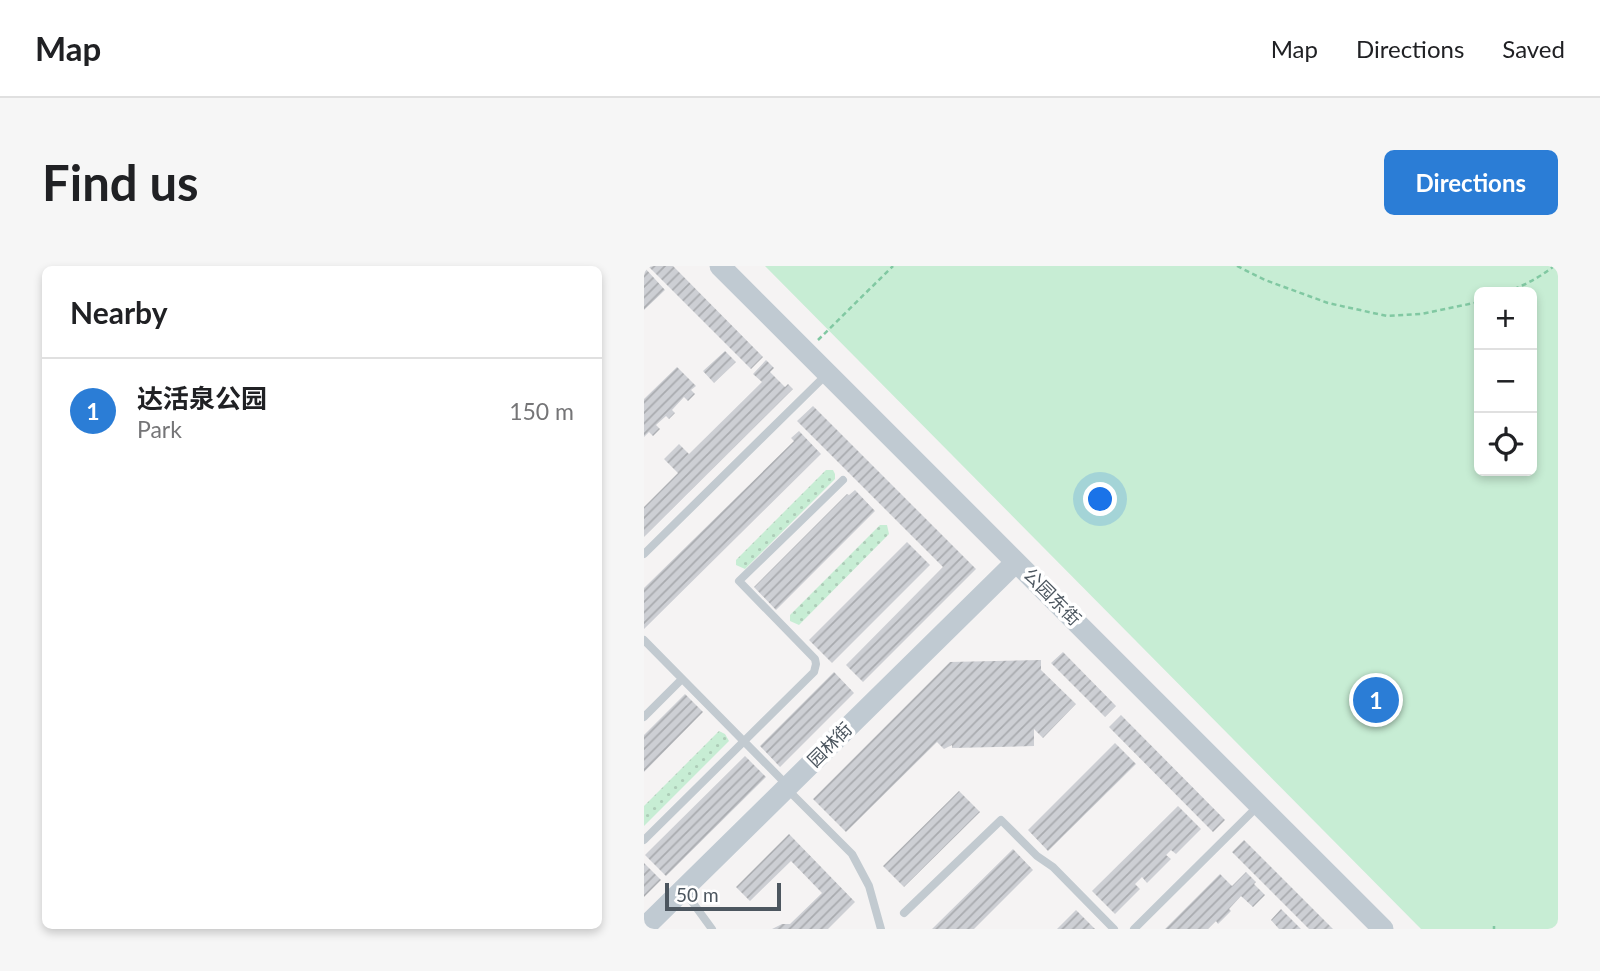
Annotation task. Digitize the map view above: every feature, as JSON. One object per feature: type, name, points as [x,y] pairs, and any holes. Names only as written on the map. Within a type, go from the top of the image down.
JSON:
[{"type":"street","name":"公园东街","points":[[720,266],[1383,929]]},
{"type":"street","name":"园林街","points":[[644,928],[1016,562]]},
{"type":"lane","points":[[644,554],[827,373]]},
{"type":"lane","points":[[644,840],[814,672],[815,659],[739,581],[843,480]]},
{"type":"lane","points":[[644,640],[852,854],[869,887],[881,929]]},
{"type":"lane","points":[[644,717],[682,679]]},
{"type":"lane","points":[[1134,929],[1259,805]]},
{"type":"lane","points":[[904,914],[1001,820],[1037,856],[1053,867],[1114,929]]},
{"type":"lane","points":[[684,889],[712,929]]},
{"type":"path","points":[[806,352],[893,266]]},
{"type":"path","points":[[1237,266],[1265,280],[1328,303],[1387,316],[1421,314],[1474,303]]},
{"type":"path","points":[[1519,287],[1554,266]]},
{"type":"green space","points":[[765,266],[1558,266],[1558,929],[1421,929]]},
{"type":"green space","points":[[826,470],[833,470],[835,479],[745,569],[736,565],[736,560]]},
{"type":"green space","points":[[880,525],[887,525],[889,534],[799,625],[790,621],[790,615]]},
{"type":"green space","points":[[719,731],[725,734],[729,741],[644,826],[644,806]]},
{"type":"building","points":[[648,266],[673,266],[763,357],[751,369]]},
{"type":"building","points":[[644,267],[665,290],[644,310]]},
{"type":"building","points":[[725,351],[736,362],[714,383],[703,371]]},
{"type":"building","points":[[766,360],[774,368],[770,372],[785,387],[788,384],[793,389],[644,537],[644,507],[678,473],[664,459],[679,444],[689,454],[762,382],[753,374]]},
{"type":"building","points":[[677,367],[696,386],[691,390],[695,394],[688,401],[684,397],[672,410],[675,413],[669,419],[666,416],[656,425],[660,429],[653,436],[649,432],[644,437],[644,399]]},
{"type":"building","points":[[813,406],[976,569],[863,682],[846,665],[943,567],[797,421]]},
{"type":"building","points":[[799,431],[821,454],[644,629],[644,588],[794,441],[791,438]]},
{"type":"building","points":[[855,490],[875,511],[776,610],[754,587],[847,494]]},
{"type":"building","points":[[907,542],[930,565],[832,663],[809,640]]},
{"type":"building","points":[[1063,652],[1116,706],[1105,717],[1051,663]]},
{"type":"building","points":[[1041,660],[1041,670],[1076,704],[1043,738],[1034,729],[1034,746],[952,748],[952,745],[944,749],[937,742],[846,832],[813,799],[950,662]]},
{"type":"building","points":[[834,672],[854,693],[780,767],[760,746]]},
{"type":"building","points":[[685,694],[703,712],[644,772],[644,735]]},
{"type":"building","points":[[1121,715],[1225,820],[1213,832],[1109,727]]},
{"type":"building","points":[[1115,743],[1136,764],[1048,851],[1028,830]]},
{"type":"building","points":[[745,756],[766,777],[666,876],[645,855]]},
{"type":"building","points":[[959,791],[980,812],[904,887],[883,866]]},
{"type":"building","points":[[1178,806],[1201,829],[1176,854],[1171,850],[1166,855],[1171,859],[1147,883],[1142,877],[1135,884],[1140,889],[1115,914],[1092,891]]},
{"type":"building","points":[[789,834],[855,902],[828,929],[772,929],[782,924],[790,924],[822,893],[791,861],[750,901],[736,887]]},
{"type":"building","points":[[1244,840],[1333,929],[1309,929],[1232,852]]},
{"type":"building","points":[[1013,849],[1033,870],[974,929],[932,929]]},
{"type":"building","points":[[644,863],[661,880],[644,897]]},
{"type":"building","points":[[1246,872],[1265,895],[1253,907],[1241,896],[1218,924],[1216,921],[1208,929],[1165,929],[1220,874],[1232,886]]},
{"type":"building","points":[[1281,909],[1301,929],[1279,929],[1271,920]]},
{"type":"building","points":[[1076,910],[1095,929],[1057,929]]},
{"type":"place","name":"达活泉公园","points":[[1376,700]]}]
